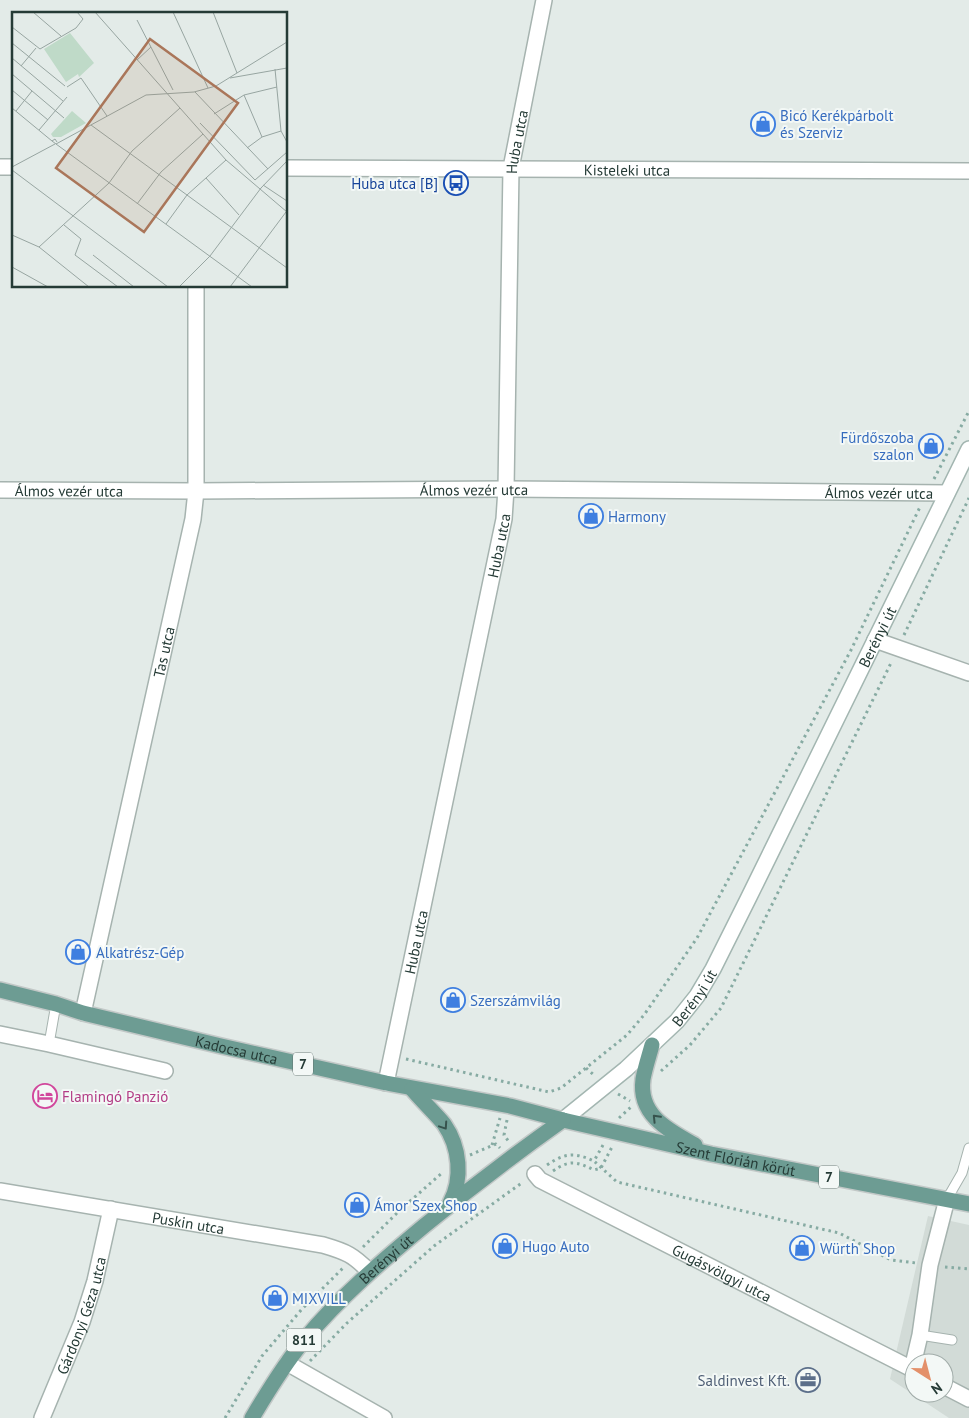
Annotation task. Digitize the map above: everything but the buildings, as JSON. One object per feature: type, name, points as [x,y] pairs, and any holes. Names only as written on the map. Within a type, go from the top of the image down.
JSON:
[{"type":"main road","name":"Kadocsa utca","points":[[0,990],[83,1013],[386,1083],[510,1106],[563,1120]]},
{"type":"main road","points":[[652,1045],[643,1079],[643,1090],[648,1109],[653,1117],[669,1130],[711,1154]]},
{"type":"main road","points":[[412,1088],[444,1125],[452,1138],[456,1152],[458,1180],[455,1194],[449,1205]]},
{"type":"main road","name":"Szent Flórián körút","points":[[563,1120],[614,1126],[711,1154],[969,1204]]},
{"type":"main road","name":"Berényi út","points":[[252,1418],[287,1363],[332,1308],[370,1272],[449,1205],[563,1120]]},
{"type":"street","name":"Huba utca","points":[[386,1083],[504,519],[511,168],[544,0]]},
{"type":"street","name":"Kisteleki utca","points":[[288,168],[969,171]]},
{"type":"street","name":"Tas utca","points":[[83,1013],[192,528],[196,491],[196,288]]},
{"type":"street","name":"Berényi út","points":[[563,1120],[613,1080],[678,1021],[696,996],[712,969],[969,449]]},
{"type":"street","name":"Álmos vezér utca","points":[[0,490],[506,489],[947,493]]},
{"type":"street","points":[[875,640],[969,673]]},
{"type":"street","points":[[0,1034],[165,1071]]},
{"type":"street","name":"Gugásvölgyi utca","points":[[534,1174],[540,1180],[904,1364]]},
{"type":"street","name":"Puskin utca","points":[[0,1191],[324,1245],[354,1256],[370,1272]]},
{"type":"street","name":"Gugásvölgyi utca","points":[[916,1353],[930,1265],[947,1199]]},
{"type":"street","name":"Gárdonyi Géza utca","points":[[42,1418],[82,1322],[95,1281],[111,1209]]},
{"type":"street","points":[[287,1363],[384,1418]]},
{"type":"street","points":[[954,1391],[969,1399]]},
{"type":"lane","points":[[49,1044],[56,1004]]},
{"type":"lane","points":[[947,1199],[962,1173],[969,1148]]},
{"type":"lane","points":[[920,1335],[952,1340]]},
{"type":"path","points":[[391,1056],[549,1092],[561,1088],[627,1035],[644,1015],[697,938],[851,650],[969,411]]},
{"type":"path","points":[[658,1074],[690,1045],[721,1008],[898,648],[969,498]]},
{"type":"path","points":[[586,1068],[598,1078]]},
{"type":"path","points":[[517,1153],[504,1135],[510,1106],[518,1086]]},
{"type":"path","points":[[594,1161],[614,1126],[634,1104],[618,1094]]},
{"type":"path","points":[[301,1371],[347,1323],[434,1246],[558,1157],[567,1154],[583,1156],[594,1161],[617,1182],[839,1233],[891,1260],[969,1269]]},
{"type":"shaded area","points":[[928,1216],[969,1225],[969,1418],[949,1418],[926,1403],[954,1403],[954,1353],[904,1353],[904,1388],[890,1379]]},
{"type":"place","name":"Bicó Kerékpárbolt és Szerviz","points":[[763,124]]},
{"type":"place","name":"Huba utca [B]","points":[[456,183]]},
{"type":"place","name":"Fürdőszoba szalon","points":[[931,446]]},
{"type":"place","name":"Harmony","points":[[591,516]]},
{"type":"place","name":"Alkatrész-Gép","points":[[78,952]]},
{"type":"place","name":"Szerszámvilág","points":[[453,1000]]},
{"type":"place","name":"Flamingó Panzió","points":[[45,1096]]},
{"type":"place","name":"Ámor Szex Shop","points":[[357,1205]]},
{"type":"place","name":"Hugo Auto","points":[[505,1246]]},
{"type":"place","name":"Würth Shop","points":[[802,1248]]},
{"type":"place","name":"MIXVILL","points":[[275,1298]]},
{"type":"place","name":"Saldinvest Kft.","points":[[808,1380]]}]
